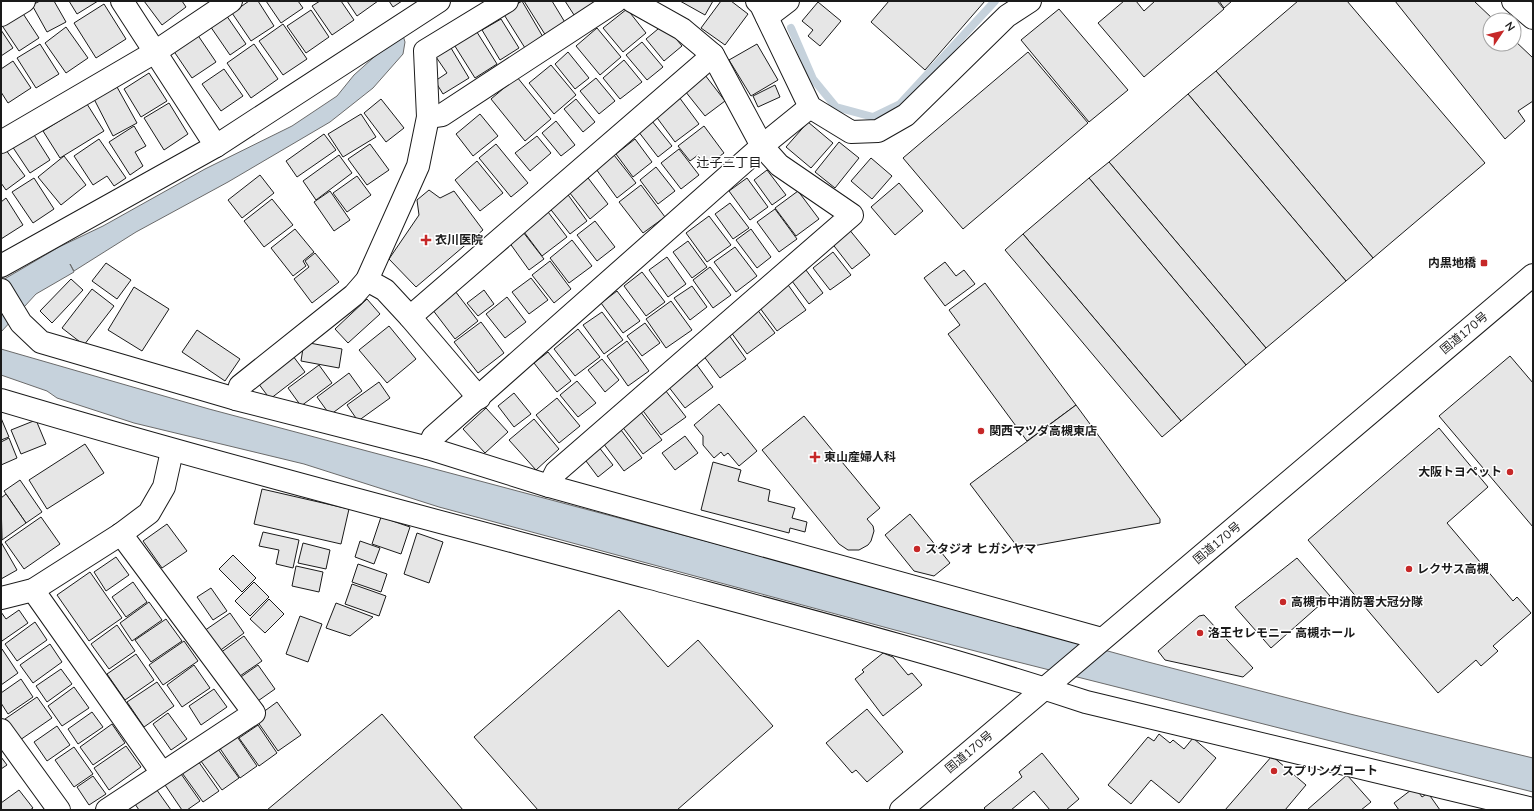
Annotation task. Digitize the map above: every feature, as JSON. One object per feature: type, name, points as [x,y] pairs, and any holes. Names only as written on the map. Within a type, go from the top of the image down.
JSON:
[{"type":"main road","points":[[1,15],[24,1]]},
{"type":"main road","points":[[122,1],[216,146]]},
{"type":"main road","points":[[1,142],[155,52],[231,1]]},
{"type":"main road","points":[[1,266],[216,146],[439,1]]},
{"type":"main road","points":[[236,399],[240,386],[354,296],[367,280],[418,166],[428,117],[425,51],[507,1]]},
{"type":"main road","points":[[428,117],[442,114],[616,1]]},
{"type":"main road","points":[[549,486],[556,472],[852,215],[779,165],[762,146],[713,55],[682,28],[632,1]]},
{"type":"main road","points":[[788,1],[762,9],[810,107],[851,132],[878,131],[906,116],[1007,16],[1030,1]]},
{"type":"main road","points":[[1513,1],[1533,18]]},
{"type":"main road","points":[[410,317],[713,55]]},
{"type":"main road","points":[[428,448],[433,438],[762,146],[810,107]]},
{"type":"main road","name":"国道170号","points":[[901,810],[1533,275]]},
{"type":"main road","points":[[367,280],[385,290],[479,398]]},
{"type":"main road","points":[[1,290],[21,323],[41,342],[236,399],[428,448],[549,486],[1102,639]]},
{"type":"main road","points":[[1,400],[172,451],[812,621],[1044,688],[1086,702],[1533,809]]},
{"type":"main road","points":[[1,598],[33,590],[122,534],[149,513],[164,487],[172,451]]},
{"type":"main road","points":[[107,810],[254,713],[122,534]]},
{"type":"main road","points":[[33,590],[162,773]]},
{"type":"main road","points":[[1,730],[59,810]]},
{"type":"shaded area","points":[[402,32],[405,42],[403,54],[373,88],[330,122],[228,182],[136,232],[74,271],[70,264],[74,272],[36,294],[1,332],[1,281],[59,247],[103,226],[205,169],[292,126],[337,96],[354,75]]},
{"type":"shaded area","points":[[1,349],[209,409],[713,543],[1148,662],[1350,714],[1533,758],[1533,792],[895,630],[439,507],[304,464],[134,423],[57,398],[47,391],[1,375]]},
{"type":"building","points":[[40,1],[54,1],[66,22],[47,32],[32,5]]},
{"type":"building","points":[[69,1],[98,1],[77,14]]},
{"type":"building","points":[[144,1],[182,1],[186,7],[162,25]]},
{"type":"building","points":[[249,1],[258,1],[274,26],[251,41],[232,13]]},
{"type":"building","points":[[266,1],[298,1],[303,8],[281,23]]},
{"type":"building","points":[[320,1],[341,1],[354,20],[332,35],[312,6]]},
{"type":"building","points":[[347,1],[378,1],[357,16]]},
{"type":"building","points":[[389,1],[402,1],[393,7]]},
{"type":"building","points":[[522,1],[543,37],[525,48],[503,13]]},
{"type":"building","points":[[524,1],[552,1],[566,24],[546,36]]},
{"type":"building","points":[[565,1],[603,1],[576,18]]},
{"type":"building","points":[[680,1],[713,1],[705,15]]},
{"type":"building","points":[[721,1],[731,1],[748,14],[725,45],[701,28]]},
{"type":"building","points":[[889,1],[985,1],[925,70],[871,22]]},
{"type":"building","points":[[1124,1],[1136,1],[1144,11],[1155,1],[1217,1],[1224,9],[1144,77],[1098,23]]},
{"type":"building","points":[[1219,1],[1232,1],[1224,8]]},
{"type":"building","points":[[1298,1],[1347,1],[1485,163],[1373,258],[1216,71]]},
{"type":"building","points":[[1395,1],[1474,1],[1486,12],[1482,12],[1482,52],[1522,52],[1522,48],[1533,58],[1533,101],[1518,111],[1525,121],[1505,139]]},
{"type":"building","points":[[818,2],[841,21],[820,46],[808,36],[813,30],[802,21]]},
{"type":"building","points":[[104,4],[126,39],[96,58],[74,23]]},
{"type":"building","points":[[20,9],[39,38],[19,51],[1,24]]},
{"type":"building","points":[[627,9],[646,33],[623,52],[603,28]]},
{"type":"building","points":[[1059,9],[1128,90],[1089,122],[1021,40]]},
{"type":"building","points":[[311,10],[329,37],[306,53],[287,26]]},
{"type":"building","points":[[224,12],[246,44],[230,55],[208,23]]},
{"type":"building","points":[[501,19],[519,48],[500,60],[482,30]]},
{"type":"building","points":[[283,24],[307,59],[283,75],[259,41]]},
{"type":"building","points":[[664,24],[682,46],[664,61],[646,39]]},
{"type":"building","points":[[66,27],[88,58],[66,73],[45,43]]},
{"type":"building","points":[[597,28],[621,57],[600,75],[576,46]]},
{"type":"building","points":[[475,29],[497,64],[475,78],[453,43]]},
{"type":"building","points":[[1,30],[13,48],[1,56]]},
{"type":"building","points":[[197,34],[216,62],[192,78],[173,50]]},
{"type":"building","points":[[642,42],[663,67],[647,80],[626,55]]},
{"type":"building","points":[[40,44],[59,74],[36,88],[17,58]]},
{"type":"building","points":[[254,44],[278,79],[251,98],[227,63]]},
{"type":"building","points":[[757,44],[778,80],[751,96],[729,60]]},
{"type":"building","points":[[451,48],[469,78],[443,94],[435,81],[447,73],[436,57]]},
{"type":"building","points":[[568,52],[589,78],[575,89],[555,64]]},
{"type":"building","points":[[1028,52],[1088,123],[963,229],[903,158]]},
{"type":"building","points":[[624,60],[642,82],[620,99],[603,78]]},
{"type":"building","points":[[13,61],[31,88],[8,103],[1,92],[1,69]]},
{"type":"building","points":[[551,65],[576,95],[554,114],[529,83]]},
{"type":"building","points":[[224,69],[243,96],[221,111],[202,84]]},
{"type":"building","points":[[1216,71],[1373,258],[1346,281],[1188,94]]},
{"type":"building","points":[[149,73],[167,101],[141,117],[124,89]]},
{"type":"building","points":[[705,75],[725,101],[705,116],[685,91]]},
{"type":"building","points":[[517,77],[551,119],[525,141],[491,99]]},
{"type":"building","points":[[596,78],[615,101],[599,114],[580,91]]},
{"type":"building","points":[[775,85],[780,97],[758,107],[753,96]]},
{"type":"building","points":[[117,87],[137,123],[113,136],[94,99]]},
{"type":"building","points":[[1188,94],[1346,281],[1266,348],[1109,162]]},
{"type":"building","points":[[679,97],[699,124],[675,142],[655,115]]},
{"type":"building","points":[[381,99],[404,128],[386,142],[364,113]]},
{"type":"building","points":[[576,99],[595,122],[583,132],[564,109]]},
{"type":"building","points":[[169,103],[188,134],[164,150],[144,118]]},
{"type":"building","points":[[87,104],[104,131],[60,158],[43,131]]},
{"type":"building","points":[[361,114],[376,137],[343,157],[328,134]]},
{"type":"building","points":[[480,114],[498,136],[473,156],[456,134]]},
{"type":"building","points":[[556,121],[575,145],[561,156],[542,133]]},
{"type":"building","points":[[652,121],[672,146],[658,157],[638,131]]},
{"type":"building","points":[[808,122],[833,143],[811,168],[786,147]]},
{"type":"building","points":[[134,126],[146,146],[135,152],[143,166],[130,175],[109,142]]},
{"type":"building","points":[[704,126],[724,153],[706,166],[698,155],[690,161],[678,146]]},
{"type":"building","points":[[31,130],[50,160],[30,173],[10,143]]},
{"type":"building","points":[[324,134],[336,150],[297,177],[286,161]]},
{"type":"building","points":[[537,136],[551,153],[530,171],[515,153]]},
{"type":"building","points":[[99,139],[126,178],[114,186],[107,176],[93,185],[74,156]]},
{"type":"building","points":[[635,139],[652,162],[633,177],[616,154]]},
{"type":"building","points":[[839,142],[859,158],[835,188],[815,172]]},
{"type":"building","points":[[370,144],[389,170],[367,185],[348,159]]},
{"type":"building","points":[[496,144],[528,183],[511,197],[479,158]]},
{"type":"building","points":[[3,146],[25,176],[6,190],[1,183],[1,147]]},
{"type":"building","points":[[679,149],[699,175],[681,189],[661,163]]},
{"type":"building","points":[[339,155],[352,173],[316,200],[303,181]]},
{"type":"building","points":[[614,155],[636,183],[617,198],[596,169]]},
{"type":"building","points":[[64,156],[86,185],[61,205],[38,177]]},
{"type":"building","points":[[871,158],[892,176],[872,199],[851,181]]},
{"type":"building","points":[[477,161],[503,193],[480,211],[455,180]]},
{"type":"building","points":[[1109,162],[1266,348],[1246,365],[1089,178]]},
{"type":"building","points":[[656,167],[675,191],[658,204],[640,180]]},
{"type":"building","points":[[767,170],[786,195],[772,205],[754,180]]},
{"type":"building","points":[[585,174],[608,204],[590,219],[566,188]]},
{"type":"building","points":[[260,175],[274,193],[242,218],[228,200]]},
{"type":"building","points":[[357,176],[371,195],[347,212],[333,193]]},
{"type":"building","points":[[34,178],[54,209],[33,223],[12,192]]},
{"type":"building","points":[[747,178],[768,207],[750,220],[729,191]]},
{"type":"building","points":[[1089,178],[1246,365],[1181,421],[1023,234]]},
{"type":"building","points":[[899,183],[923,211],[895,235],[871,207]]},
{"type":"building","points":[[641,185],[665,217],[643,233],[619,202]]},
{"type":"building","points":[[429,190],[440,198],[454,191],[483,230],[416,287],[389,259],[419,215],[417,200]]},
{"type":"building","points":[[330,191],[350,220],[334,231],[314,202]]},
{"type":"building","points":[[798,191],[819,219],[796,236],[775,208]]},
{"type":"building","points":[[566,192],[587,221],[570,234],[548,206]]},
{"type":"building","points":[[6,198],[23,225],[1,239],[1,202]]},
{"type":"building","points":[[272,199],[293,225],[264,247],[244,221]]},
{"type":"building","points":[[730,203],[749,228],[733,239],[715,214]]},
{"type":"building","points":[[545,208],[567,237],[542,256],[521,228]]},
{"type":"building","points":[[775,209],[797,239],[779,252],[757,222]]},
{"type":"building","points":[[709,216],[731,245],[707,262],[686,233]]},
{"type":"building","points":[[595,221],[615,247],[597,261],[577,235]]},
{"type":"building","points":[[848,228],[870,255],[852,269],[831,242]]},
{"type":"building","points":[[295,229],[314,252],[303,261],[306,266],[293,276],[271,248]]},
{"type":"building","points":[[751,229],[771,257],[757,268],[736,240]]},
{"type":"building","points":[[523,232],[544,259],[529,270],[509,242]]},
{"type":"building","points":[[1023,234],[1181,421],[1162,437],[1005,250]]},
{"type":"building","points":[[572,240],[592,266],[569,283],[550,258]]},
{"type":"building","points":[[688,241],[707,267],[692,278],[673,252]]},
{"type":"building","points":[[735,247],[757,276],[736,292],[714,262]]},
{"type":"building","points":[[833,252],[851,275],[830,290],[813,268]]},
{"type":"building","points":[[315,253],[339,282],[312,303],[294,279],[309,267],[305,261]]},
{"type":"building","points":[[667,257],[686,284],[668,297],[649,270]]},
{"type":"building","points":[[550,261],[571,289],[554,303],[532,275]]},
{"type":"building","points":[[945,262],[956,276],[964,270],[975,284],[945,306],[924,278]]},
{"type":"building","points":[[106,263],[131,280],[117,299],[92,281]]},
{"type":"building","points":[[803,266],[823,293],[809,304],[789,277]]},
{"type":"building","points":[[710,267],[731,295],[713,308],[693,280]]},
{"type":"building","points":[[642,272],[665,302],[646,316],[624,286]]},
{"type":"building","points":[[531,278],[548,300],[529,314],[512,292]]},
{"type":"building","points":[[71,279],[83,290],[52,323],[40,311]]},
{"type":"building","points":[[786,282],[806,310],[777,331],[757,304]]},
{"type":"building","points":[[985,283],[1076,405],[1027,441],[948,334],[960,325],[949,310]]},
{"type":"building","points":[[692,286],[707,307],[690,320],[674,298]]},
{"type":"building","points":[[134,287],[169,309],[142,351],[108,330]]},
{"type":"building","points":[[452,287],[478,321],[455,339],[429,305]]},
{"type":"building","points":[[92,289],[114,306],[84,345],[62,328]]},
{"type":"building","points":[[484,290],[494,304],[478,316],[467,303]]},
{"type":"building","points":[[617,291],[640,321],[623,333],[601,303]]},
{"type":"building","points":[[507,297],[526,322],[505,338],[486,314]]},
{"type":"building","points":[[367,299],[380,314],[348,343],[335,329]]},
{"type":"building","points":[[671,301],[692,330],[666,348],[646,319]]},
{"type":"building","points":[[756,308],[775,333],[747,354],[728,328]]},
{"type":"building","points":[[602,312],[623,340],[604,354],[583,325]]},
{"type":"building","points":[[481,322],[504,353],[478,373],[454,342]]},
{"type":"building","points":[[645,323],[660,343],[642,356],[627,336]]},
{"type":"building","points":[[389,326],[416,359],[387,383],[359,350]]},
{"type":"building","points":[[578,329],[600,357],[575,376],[554,349]]},
{"type":"building","points":[[197,330],[240,359],[225,381],[182,352]]},
{"type":"building","points":[[726,331],[746,359],[720,378],[700,351]]},
{"type":"building","points":[[627,341],[649,371],[628,386],[607,356]]},
{"type":"building","points":[[304,342],[342,349],[339,368],[301,361]]},
{"type":"building","points":[[548,352],[571,381],[557,392],[534,363]]},
{"type":"building","points":[[293,356],[305,372],[270,399],[258,383]]},
{"type":"building","name":"大阪トヨペット","points":[[1510,356],[1533,383],[1533,527],[1439,416]]},
{"type":"building","points":[[602,359],[619,380],[605,392],[588,370]]},
{"type":"building","points":[[319,365],[332,383],[301,406],[288,388]]},
{"type":"building","points":[[697,365],[713,387],[685,408],[668,386]]},
{"type":"building","points":[[349,373],[362,391],[330,415],[317,397]]},
{"type":"building","points":[[577,381],[596,403],[578,417],[560,395]]},
{"type":"building","points":[[379,382],[390,398],[358,421],[347,405]]},
{"type":"building","points":[[662,386],[686,417],[661,435],[638,404]]},
{"type":"building","points":[[514,393],[531,414],[514,427],[498,406]]},
{"type":"building","points":[[557,398],[580,426],[559,443],[536,415]]},
{"type":"building","points":[[719,404],[757,451],[739,466],[728,453],[724,456],[721,452],[714,458],[703,445],[703,436],[694,425]]},
{"type":"building","points":[[1076,405],[1160,519],[1160,523],[1016,549],[1016,545],[970,484]]},
{"type":"building","points":[[486,408],[508,432],[485,453],[463,429]]},
{"type":"building","points":[[640,411],[662,440],[643,454],[621,425]]},
{"type":"building","points":[[804,416],[880,508],[867,519],[873,526],[874,531],[871,541],[868,545],[859,550],[848,550],[839,544],[762,450]]},
{"type":"building","points":[[1,418],[9,437],[1,440]]},
{"type":"building","points":[[534,419],[559,449],[536,470],[509,440]]},
{"type":"building","points":[[36,420],[46,444],[21,454],[11,430]]},
{"type":"building","points":[[618,426],[642,458],[624,471],[600,439]]},
{"type":"building","name":"レクサス高槻","points":[[1439,428],[1488,487],[1447,523],[1513,601],[1517,597],[1531,613],[1493,646],[1498,651],[1481,666],[1476,660],[1438,693],[1308,540]]},
{"type":"building","points":[[685,436],[698,453],[675,470],[662,453]]},
{"type":"building","points":[[9,438],[17,458],[1,465],[1,442]]},
{"type":"building","points":[[85,444],[104,473],[47,509],[29,480]]},
{"type":"building","points":[[598,446],[613,465],[598,477],[583,457]]},
{"type":"building","points":[[713,462],[741,470],[738,481],[770,490],[768,501],[795,508],[792,518],[807,522],[805,532],[790,528],[789,533],[701,510]]},
{"type":"building","points":[[20,480],[42,512],[26,523],[4,491]]},
{"type":"building","points":[[262,489],[349,509],[341,544],[254,524]]},
{"type":"building","points":[[6,494],[26,523],[2,540],[1,498]]},
{"type":"building","name":"スタジオ ヒガシヤマ","points":[[910,514],[950,563],[934,576],[914,571],[885,535]]},
{"type":"building","points":[[41,517],[60,544],[24,569],[5,542]]},
{"type":"building","points":[[381,517],[410,527],[401,554],[372,544]]},
{"type":"building","points":[[167,524],[187,551],[162,568],[143,541]]},
{"type":"building","points":[[263,532],[299,540],[293,568],[276,564],[279,550],[259,546]]},
{"type":"building","points":[[417,533],[443,542],[429,583],[404,574]]},
{"type":"building","points":[[360,541],[380,548],[374,564],[355,557]]},
{"type":"building","points":[[1,542],[17,570],[1,579]]},
{"type":"building","points":[[303,543],[330,550],[326,569],[298,563]]},
{"type":"building","points":[[233,555],[256,578],[242,592],[219,569]]},
{"type":"building","points":[[116,557],[129,575],[106,591],[94,572]]},
{"type":"building","name":"高槻市中消防署大冠分隊","points":[[1297,558],[1330,596],[1271,648],[1235,607]]},
{"type":"building","points":[[358,564],[387,574],[381,592],[352,582]]},
{"type":"building","points":[[296,566],[323,572],[319,592],[292,586]]},
{"type":"building","points":[[90,572],[122,618],[89,641],[57,595]]},
{"type":"building","points":[[133,582],[147,602],[126,617],[112,597]]},
{"type":"building","points":[[254,582],[269,597],[250,616],[235,601]]},
{"type":"building","points":[[352,584],[386,596],[379,616],[345,604]]},
{"type":"building","points":[[211,588],[227,611],[213,620],[197,597]]},
{"type":"building","points":[[269,599],[284,614],[265,633],[250,619]]},
{"type":"building","points":[[149,602],[162,620],[132,641],[120,623]]},
{"type":"building","points":[[336,603],[373,617],[350,636],[326,628]]},
{"type":"building","points":[[19,610],[28,623],[2,641],[1,612],[6,619]]},
{"type":"building","points":[[619,610],[668,667],[698,640],[773,726],[677,810],[538,810],[474,737]]},
{"type":"building","points":[[230,613],[244,633],[218,652],[204,631]]},
{"type":"building","name":"洛王セレモニー 高槻ホール","points":[[1204,615],[1253,668],[1243,677],[1165,660],[1158,651],[1199,616]]},
{"type":"building","points":[[300,616],[322,624],[308,662],[286,654]]},
{"type":"building","points":[[166,619],[182,641],[151,662],[135,640]]},
{"type":"building","points":[[35,622],[47,640],[17,661],[5,644]]},
{"type":"building","points":[[117,625],[135,651],[109,669],[91,644]]},
{"type":"building","points":[[244,636],[262,661],[237,678],[220,653]]},
{"type":"building","points":[[184,641],[198,661],[163,685],[149,665]]},
{"type":"building","points":[[50,644],[62,662],[33,683],[20,665]]},
{"type":"building","points":[[2,649],[18,673],[1,685],[1,650]]},
{"type":"building","points":[[883,653],[893,657],[908,675],[912,673],[922,685],[883,716],[855,679],[864,672],[862,670]]},
{"type":"building","points":[[136,654],[154,680],[125,700],[107,674]]},
{"type":"building","points":[[194,665],[210,688],[182,707],[167,685]]},
{"type":"building","points":[[258,665],[275,689],[255,703],[238,679]]},
{"type":"building","points":[[61,669],[72,684],[47,702],[36,686]]},
{"type":"building","points":[[21,679],[33,697],[8,714],[1,703],[1,693]]},
{"type":"building","points":[[157,682],[174,706],[144,727],[127,702]]},
{"type":"building","points":[[74,687],[89,708],[62,726],[48,706]]},
{"type":"building","points":[[214,689],[227,707],[201,725],[189,706]]},
{"type":"building","points":[[37,697],[52,718],[20,740],[5,719]]},
{"type":"building","points":[[277,702],[301,735],[278,751],[255,718]]},
{"type":"building","points":[[867,709],[903,752],[867,782],[856,770],[852,773],[826,743]]},
{"type":"building","points":[[92,712],[103,727],[78,744],[68,729]]},
{"type":"building","points":[[168,713],[187,739],[171,750],[153,724]]},
{"type":"building","points":[[382,714],[463,810],[267,810]]},
{"type":"building","points":[[112,724],[125,743],[93,765],[80,747]]},
{"type":"building","points":[[258,725],[277,753],[259,766],[239,738]]},
{"type":"building","points":[[57,726],[70,745],[47,761],[34,742]]},
{"type":"building","points":[[1159,734],[1170,743],[1173,740],[1184,749],[1193,738],[1216,758],[1179,803],[1151,780],[1131,804],[1108,785],[1148,737],[1154,741]]},
{"type":"building","points":[[236,735],[257,766],[240,778],[219,747]]},
{"type":"building","points":[[215,745],[239,778],[222,790],[198,757]]},
{"type":"building","points":[[126,746],[141,767],[109,790],[94,768]]},
{"type":"building","points":[[74,747],[93,774],[74,787],[55,760]]},
{"type":"building","points":[[1042,753],[1079,799],[1066,810],[1050,810],[1034,791],[1011,810],[986,810],[984,808],[1022,777],[1019,772]]},
{"type":"building","name":"スプリングコート","points":[[1272,756],[1306,785],[1285,810],[1225,810]]},
{"type":"building","points":[[1,757],[7,765],[1,769]]},
{"type":"building","points":[[196,758],[219,791],[203,802],[180,770]]},
{"type":"building","points":[[179,771],[200,801],[187,810],[182,810],[163,782]]},
{"type":"building","points":[[1347,775],[1371,802],[1361,810],[1307,810]]},
{"type":"building","points":[[93,776],[106,794],[89,805],[77,787]]},
{"type":"building","points":[[154,786],[171,810],[139,810],[133,801]]},
{"type":"building","points":[[1415,787],[1422,797],[1428,793],[1440,810],[1399,810],[1394,803]]},
{"type":"building","points":[[19,790],[33,808],[30,810],[1,810],[1,803]]},
{"type":"waterway","points":[[791,28],[813,79],[836,107],[873,117],[900,104],[995,1]]},
{"type":"place","name":"衣川医院","points":[[426,240]]},
{"type":"place","name":"内黒地橋","points":[[1484,263]]},
{"type":"place","name":"関西マツダ高槻東店","points":[[981,431]]},
{"type":"place","name":"東山産婦人科","points":[[815,457]]},
{"type":"place","name":"大阪トヨペット","points":[[1510,472]]},
{"type":"place","name":"スタジオ ヒガシヤマ","points":[[917,549]]},
{"type":"place","name":"レクサス高槻","points":[[1409,569]]},
{"type":"place","name":"高槻市中消防署大冠分隊","points":[[1283,602]]},
{"type":"place","name":"洛王セレモニー 高槻ホール","points":[[1200,633]]},
{"type":"place","name":"スプリングコート","points":[[1274,771]]},
{"type":"district","name":"辻子三丁目","points":[[729,162]]}]
